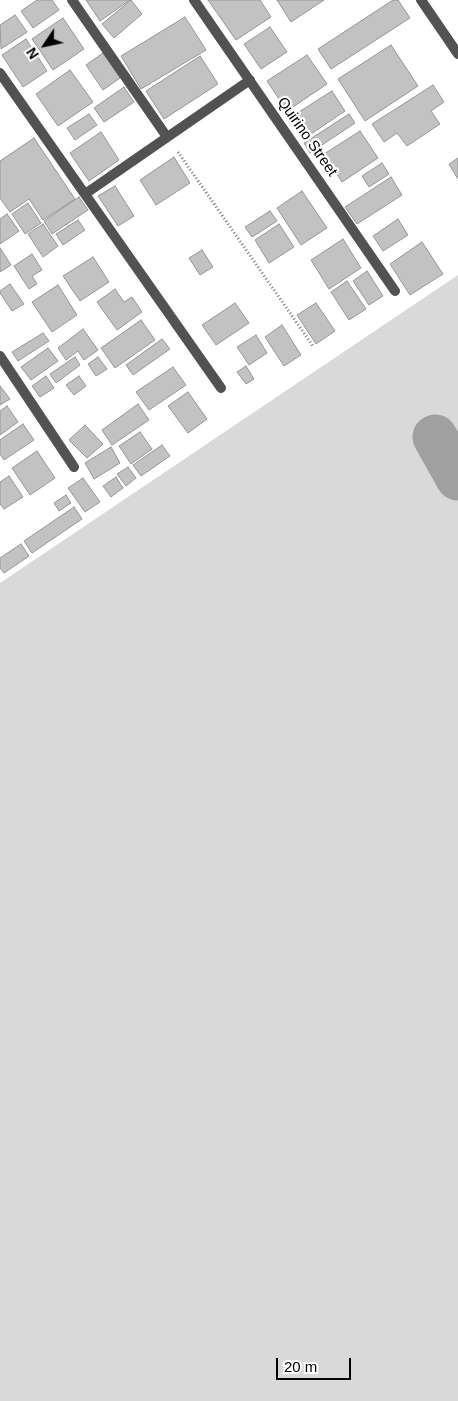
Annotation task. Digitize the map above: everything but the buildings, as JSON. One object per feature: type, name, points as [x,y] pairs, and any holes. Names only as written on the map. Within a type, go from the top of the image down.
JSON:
[{"type":"street","points":[[72,0],[167,137]]},
{"type":"street","name":"Quirino Street","points":[[194,0],[395,291]]},
{"type":"street","points":[[421,0],[458,54]]},
{"type":"street","points":[[0,73],[221,388]]},
{"type":"street","points":[[85,194],[250,80]]},
{"type":"street","points":[[0,356],[74,467]]},
{"type":"path","points":[[167,137],[313,346]]},
{"type":"shaded area","points":[[458,275],[458,1401],[0,1401],[0,583]]},
{"type":"waterway","points":[[435,437],[458,478]]}]
